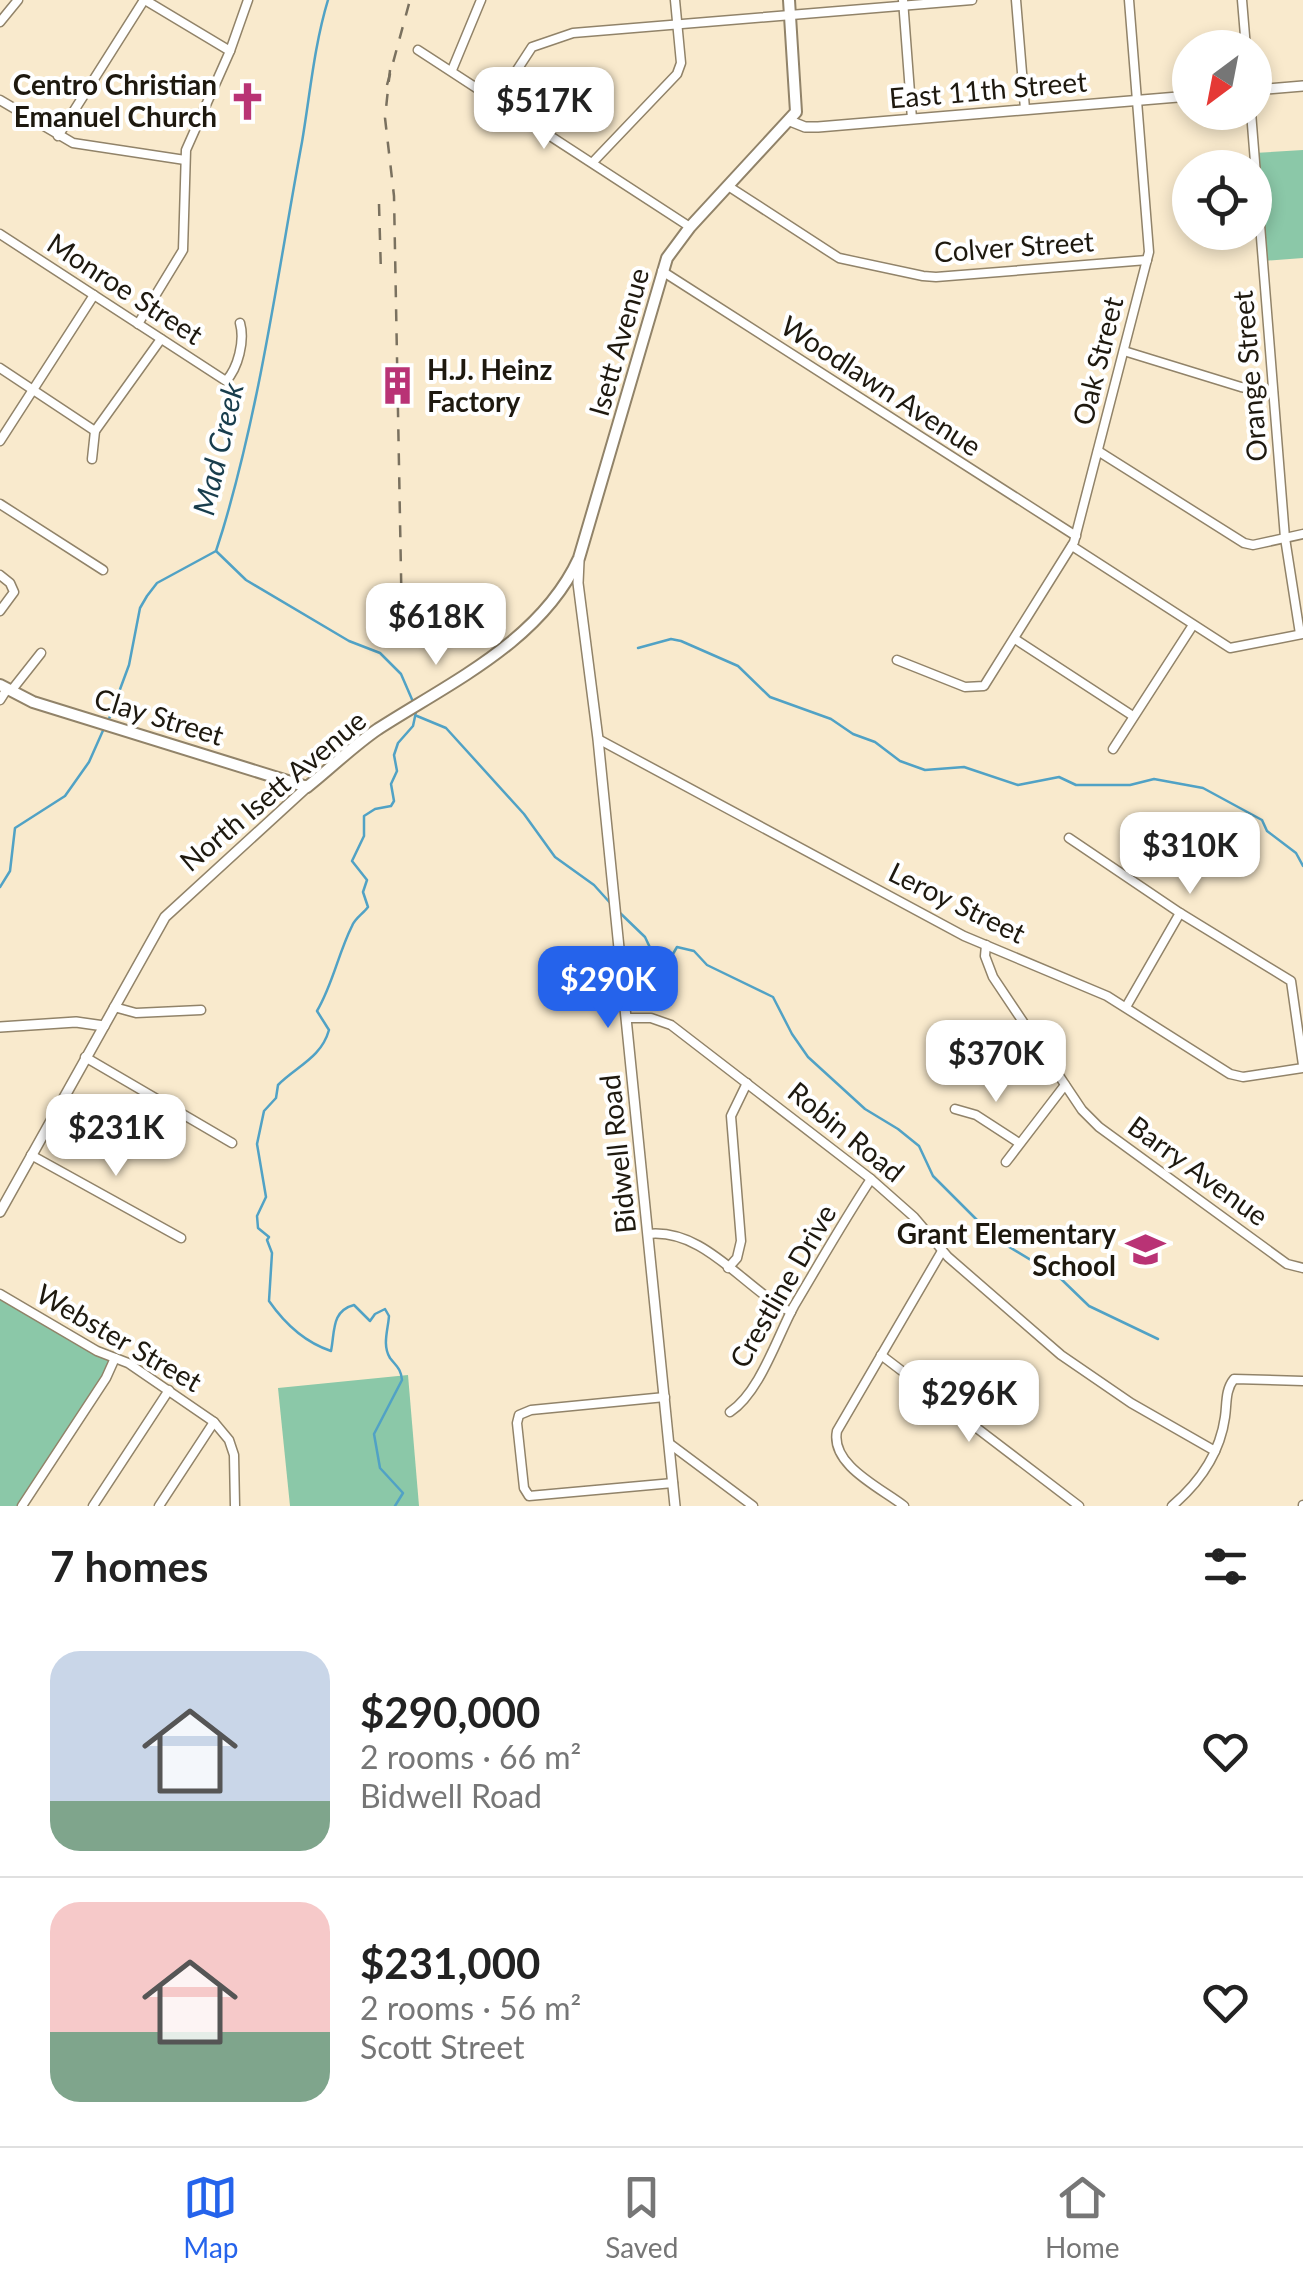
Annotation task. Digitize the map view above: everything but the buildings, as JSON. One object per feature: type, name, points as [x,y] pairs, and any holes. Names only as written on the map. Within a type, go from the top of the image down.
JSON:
[{"type":"main road","points":[[789,0],[797,106],[790,121]]},
{"type":"main road","name":"Isett Avenue","points":[[579,558],[662,271],[690,226],[790,121]]},
{"type":"main road","name":"North Isett Avenue","points":[[307,787],[377,730],[518,637],[551,606],[579,558]]},
{"type":"main road","name":"Clay Street","points":[[5,691],[307,787]]},
{"type":"street","points":[[0,22],[18,0]]},
{"type":"street","points":[[58,136],[145,0],[230,51]]},
{"type":"street","points":[[138,324],[183,250],[185,160],[191,135],[230,51],[248,0]]},
{"type":"street","points":[[452,70],[481,0]]},
{"type":"street","points":[[593,162],[678,74],[681,64],[675,0]]},
{"type":"street","points":[[498,100],[537,44],[574,33],[972,0]]},
{"type":"street","points":[[1016,0],[1024,109]]},
{"type":"street","name":"Oak Street","points":[[896,660],[980,688],[1015,639],[1076,536],[1147,260],[1129,0]]},
{"type":"street","points":[[1242,0],[1244,30]]},
{"type":"street","points":[[903,3],[912,119]]},
{"type":"street","points":[[418,50],[690,226]]},
{"type":"street","points":[[1272,89],[1303,86]]},
{"type":"street","name":"East 11th Street","points":[[790,121],[818,127],[1172,97]]},
{"type":"street","points":[[0,100],[58,136],[86,146],[185,160]]},
{"type":"street","name":"Orange Street","points":[[1252,130],[1285,538],[1302,634]]},
{"type":"street","name":"Colver Street","points":[[728,186],[839,258],[923,276],[1147,260]]},
{"type":"street","name":"Monroe Street","points":[[0,234],[226,381],[236,364],[243,331],[240,323]]},
{"type":"street","name":"Woodlawn Avenue","points":[[662,271],[1076,536]]},
{"type":"street","points":[[0,441],[94,295]]},
{"type":"street","points":[[92,459],[94,431],[160,338]]},
{"type":"street","points":[[1124,351],[1274,393]]},
{"type":"street","points":[[0,368],[94,431]]},
{"type":"street","points":[[1098,451],[1244,544],[1303,534]]},
{"type":"street","points":[[0,504],[103,570]]},
{"type":"street","points":[[1072,546],[1230,648],[1302,634]]},
{"type":"street","name":"Bidwell Road","points":[[579,558],[578,584],[598,740],[675,1506]]},
{"type":"street","points":[[0,575],[13,589],[12,599],[0,611]]},
{"type":"street","points":[[1113,749],[1193,625]]},
{"type":"street","points":[[1015,639],[1133,716]]},
{"type":"street","points":[[5,691],[40,654]]},
{"type":"street","name":"Leroy Street","points":[[598,740],[986,945],[1126,1006],[1236,1076],[1303,1067]]},
{"type":"street","name":"North Isett Avenue","points":[[114,1007],[170,910],[307,787]]},
{"type":"street","points":[[1069,838],[1291,981],[1303,1067]]},
{"type":"street","points":[[1126,1006],[1180,913]]},
{"type":"street","name":"Barry Avenue","points":[[986,945],[993,976],[1065,1085],[1100,1127],[1287,1264],[1303,1268]]},
{"type":"street","points":[[0,1212],[114,1007],[136,1013],[202,1010]]},
{"type":"street","name":"Robin Road","points":[[626,1018],[651,1018],[671,1025],[871,1179],[914,1217],[942,1252],[1061,1355],[1131,1403],[1215,1451]]},
{"type":"street","points":[[0,1027],[76,1022],[104,1026]]},
{"type":"street","points":[[86,1057],[232,1143]]},
{"type":"street","points":[[728,1268],[737,1258],[742,1242],[731,1116],[747,1083]]},
{"type":"street","points":[[1006,1162],[1065,1085]]},
{"type":"street","points":[[956,1109],[976,1115],[1019,1143]]},
{"type":"street","points":[[31,1155],[181,1238]]},
{"type":"street","name":"Crestline Drive","points":[[730,1412],[745,1398],[791,1312],[871,1179]]},
{"type":"street","points":[[648,1234],[666,1233],[688,1239],[791,1312]]},
{"type":"street","points":[[904,1506],[843,1459],[836,1445],[837,1431],[942,1252]]},
{"type":"street","name":"Webster Street","points":[[0,1294],[169,1390],[214,1422]]},
{"type":"street","points":[[882,1355],[1079,1506]]},
{"type":"street","points":[[22,1506],[106,1378],[115,1358]]},
{"type":"street","points":[[1172,1506],[1200,1477],[1215,1451],[1225,1418],[1229,1384],[1234,1379],[1244,1376],[1303,1381]]},
{"type":"street","points":[[92,1506],[169,1390]]},
{"type":"street","points":[[665,1397],[532,1410],[519,1415],[517,1423],[524,1488],[529,1496],[674,1484]]},
{"type":"street","points":[[159,1506],[214,1422],[229,1440],[234,1454],[234,1506]]},
{"type":"street","points":[[670,1444],[753,1506]]},
{"type":"green space","points":[[1303,150],[1303,258],[1263,261],[1262,250],[1272,250],[1272,152]]},
{"type":"green space","points":[[0,1293],[115,1358],[22,1506],[0,1506]]},
{"type":"green space","points":[[408,1375],[419,1506],[290,1506],[278,1388]]},
{"type":"waterway","name":"Mad Creek","points":[[109,719],[129,665],[140,608],[147,596],[157,583],[216,551],[223,529],[258,385],[328,0]]},
{"type":"waterway","points":[[216,551],[246,580],[349,641],[380,653],[401,674],[414,704]]},
{"type":"waterway","points":[[638,648],[671,639],[681,641],[738,666],[770,697],[831,719],[853,734],[875,742],[900,761],[925,770],[964,767],[1018,785],[1059,777],[1076,785],[1130,785],[1154,779],[1203,788],[1262,820],[1267,831],[1296,853],[1303,866]]},
{"type":"waterway","points":[[395,1506],[403,1493],[380,1468],[374,1434],[402,1380],[386,1348],[389,1316],[385,1309],[370,1321],[354,1305],[347,1308],[335,1323],[331,1351],[304,1337],[275,1309],[269,1301],[269,1237],[258,1228],[257,1216],[266,1197],[257,1144],[264,1111],[276,1098],[278,1085],[314,1055],[329,1030],[317,1011],[353,923],[368,907],[363,892],[367,880],[352,861],[364,836],[364,816],[391,806],[394,801],[394,755],[398,743],[413,726],[416,712]]},
{"type":"waterway","points":[[417,716],[446,728],[524,814],[555,857],[594,885],[612,905]]},
{"type":"waterway","name":"Mad Creek","points":[[0,887],[10,871],[15,828],[65,796],[89,762],[105,726]]},
{"type":"waterway","points":[[618,911],[645,937],[653,954],[663,960],[670,959],[677,947],[694,951],[707,965],[773,997],[808,1057],[865,1109],[919,1146],[933,1176],[996,1239],[1059,1277],[1089,1306],[1158,1339]]},
{"type":"railway","points":[[387,85],[410,0]]},
{"type":"railway","points":[[390,70],[385,118],[394,196],[402,627]]},
{"type":"railway","points":[[379,204],[381,274]]},
{"type":"place","name":"Centro Christian Emanuel Church","points":[[247,101]]},
{"type":"place","name":"H.J. Heinz Factory","points":[[397,386]]},
{"type":"place","name":"Grant Elementary School","points":[[1146,1250]]}]
